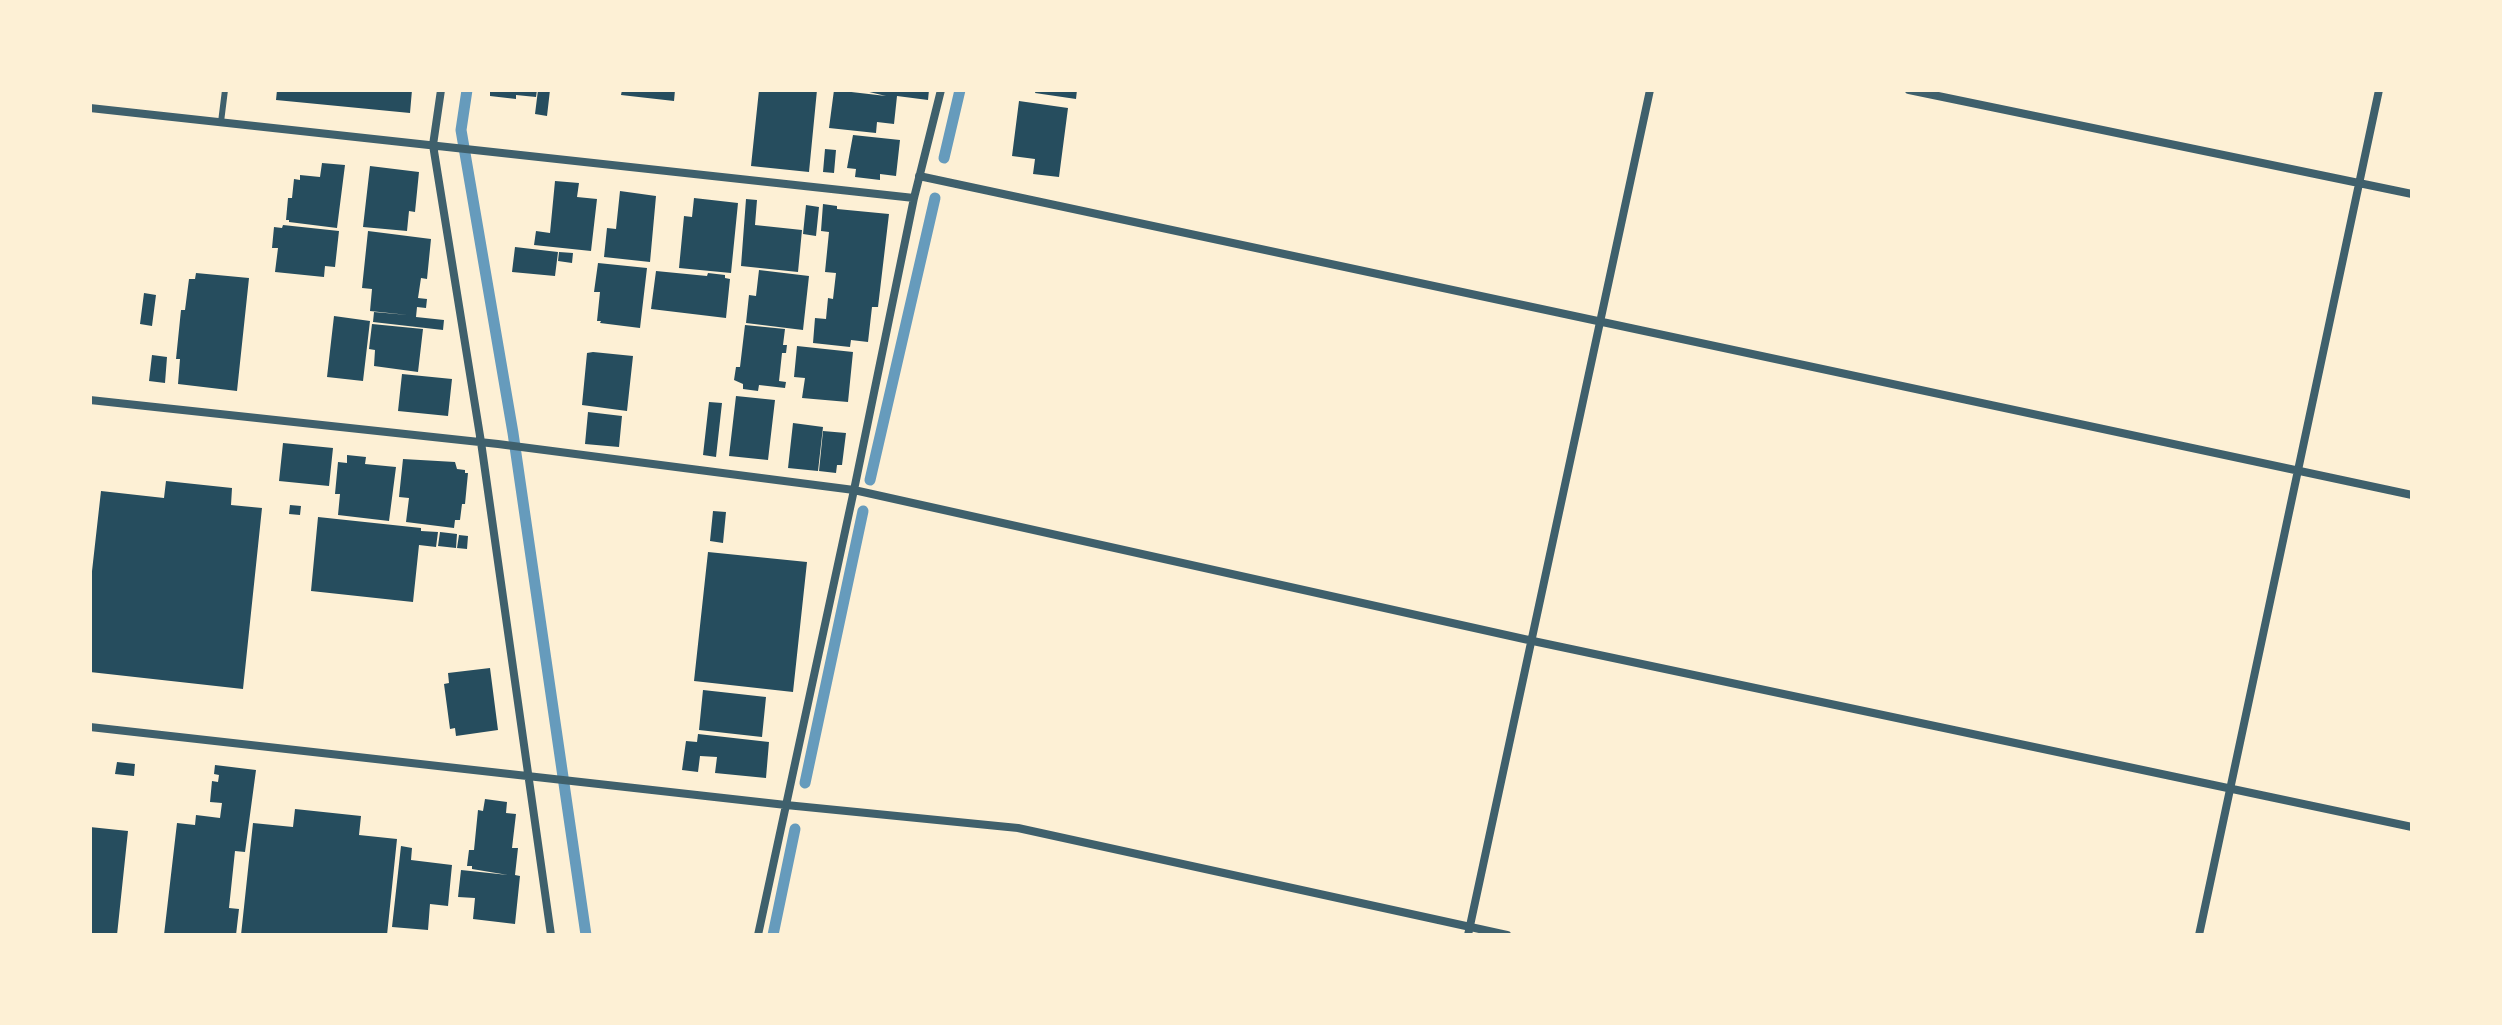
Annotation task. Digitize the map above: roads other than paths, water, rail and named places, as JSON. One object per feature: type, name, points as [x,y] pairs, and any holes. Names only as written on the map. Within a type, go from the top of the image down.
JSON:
[{"type":"street","points":[[441,90],[433,145],[481,442],[551,935]]},
{"type":"street","points":[[758,935],[914,198],[941,90]]},
{"type":"street","points":[[1468,931],[1650,90]]},
{"type":"street","points":[[1909,90],[2412,194]]},
{"type":"street","points":[[2199,935],[2379,90]]},
{"type":"street","points":[[90,108],[914,198]]},
{"type":"street","points":[[919,176],[2412,495]]},
{"type":"street","points":[[90,400],[498,444],[854,490],[1533,641],[2412,827]]},
{"type":"street","points":[[90,727],[1018,828],[1468,931],[1507,935]]},
{"type":"lane","points":[[221,122],[225,90]]},
{"type":"waterway","points":[[467,90],[461,130],[513,433],[586,935]]},
{"type":"waterway","points":[[944,158],[960,90]]},
{"type":"waterway","points":[[870,480],[935,198]]},
{"type":"waterway","points":[[805,783],[863,511]]},
{"type":"waterway","points":[[773,935],[795,829]]}]
